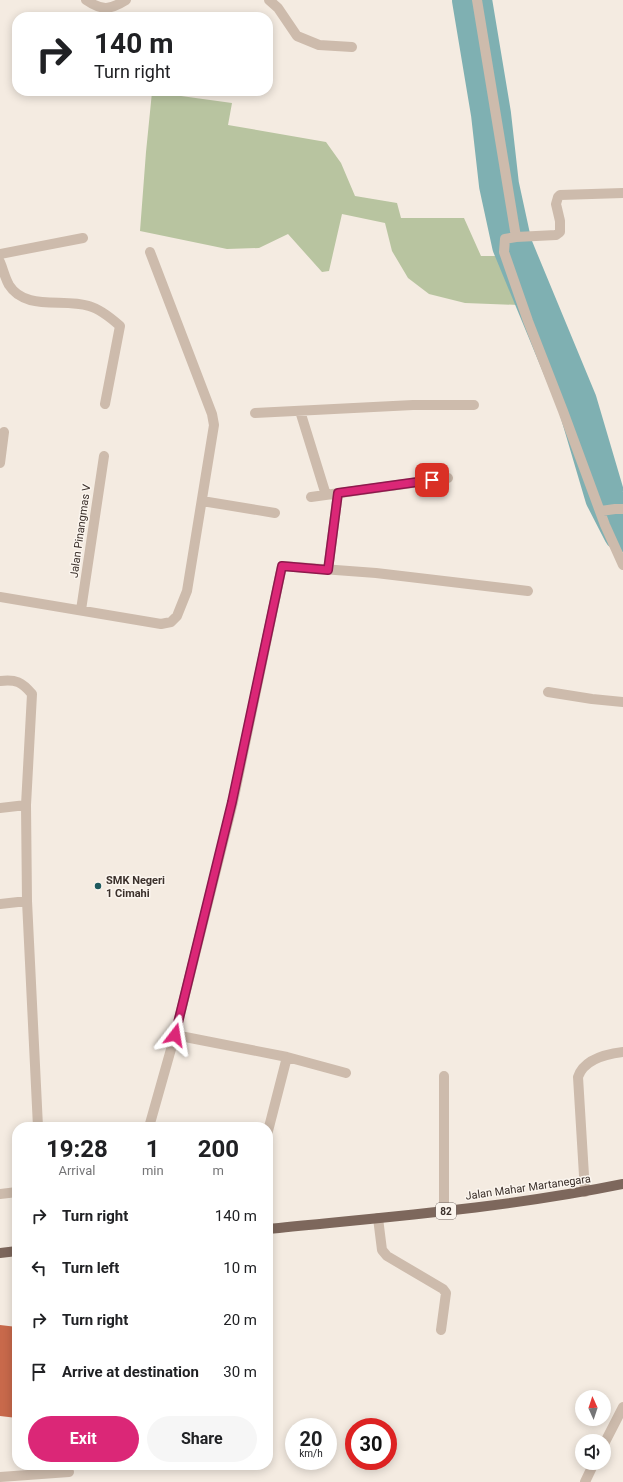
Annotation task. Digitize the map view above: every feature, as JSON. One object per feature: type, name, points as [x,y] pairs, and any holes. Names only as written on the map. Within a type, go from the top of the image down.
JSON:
[{"type":"main road","name":"Jalan Mahar Martanegara","points":[[273,1228],[444,1211],[585,1192],[623,1184]]},
{"type":"main road","points":[[0,1252],[12,1251]]},
{"type":"street","points":[[86,0],[94,6],[102,9],[115,7],[126,0]]},
{"type":"street","points":[[269,0],[278,8],[297,36],[319,45],[352,47]]},
{"type":"street","points":[[477,0],[513,237]]},
{"type":"street","points":[[623,193],[560,195],[556,204],[560,221],[560,232],[556,235],[513,237],[505,240],[504,252],[528,321],[611,510],[605,524],[623,565]]},
{"type":"street","points":[[0,254],[83,238]]},
{"type":"street","points":[[0,597],[162,624],[171,622],[177,616],[187,591],[214,425],[212,414],[150,252]]},
{"type":"street","points":[[0,262],[9,285],[18,295],[31,301],[72,303],[90,306],[120,326],[105,404]]},
{"type":"street","points":[[255,413],[413,405],[474,405]]},
{"type":"street","points":[[300,411],[326,495]]},
{"type":"street","points":[[0,463],[4,432]]},
{"type":"street","name":"Jalan Pinangmas V","points":[[81,610],[104,456]]},
{"type":"street","points":[[311,497],[448,478]]},
{"type":"street","points":[[328,570],[338,493]]},
{"type":"street","points":[[202,501],[276,513]]},
{"type":"street","points":[[150,1122],[175,1035],[232,802],[282,566],[376,573],[528,592]]},
{"type":"street","points":[[0,681],[13,680],[25,686],[32,694],[26,805],[27,901],[38,1122]]},
{"type":"street","points":[[548,692],[623,702]]},
{"type":"street","points":[[0,808],[26,805]]},
{"type":"street","points":[[0,904],[27,901]]},
{"type":"street","points":[[175,1035],[287,1057],[346,1073]]},
{"type":"street","points":[[585,1192],[578,1078],[580,1071],[597,1058],[612,1053],[623,1052]]},
{"type":"street","points":[[270,1122],[287,1057]]},
{"type":"street","points":[[444,1076],[444,1211]]},
{"type":"street","points":[[0,1194],[12,1193]]},
{"type":"street","points":[[378,1218],[382,1250],[387,1256],[443,1289],[446,1293],[441,1330]]},
{"type":"street","points":[[609,1434],[623,1407]]},
{"type":"street","points":[[585,1482],[591,1470]]},
{"type":"street","points":[[0,1476],[69,1472]]},
{"type":"green space","points":[[152,96],[181,96],[232,103],[228,125],[326,142],[341,163],[355,196],[397,203],[401,218],[464,218],[481,256],[501,256],[519,305],[465,303],[429,294],[408,278],[392,251],[385,223],[342,214],[329,271],[322,272],[288,234],[259,248],[227,249],[140,231]]},
{"type":"building","points":[[0,1325],[12,1326],[12,1417],[0,1416]]},
{"type":"waterway","points":[[472,0],[491,114],[499,185],[512,245],[577,402],[605,497],[623,532]]},
{"type":"place","name":"SMK Negeri 1 Cimahi","points":[[98,886]]},
{"type":"route","points":[[175,1035],[232,802],[282,566],[328,570],[338,493],[432,480]]}]
